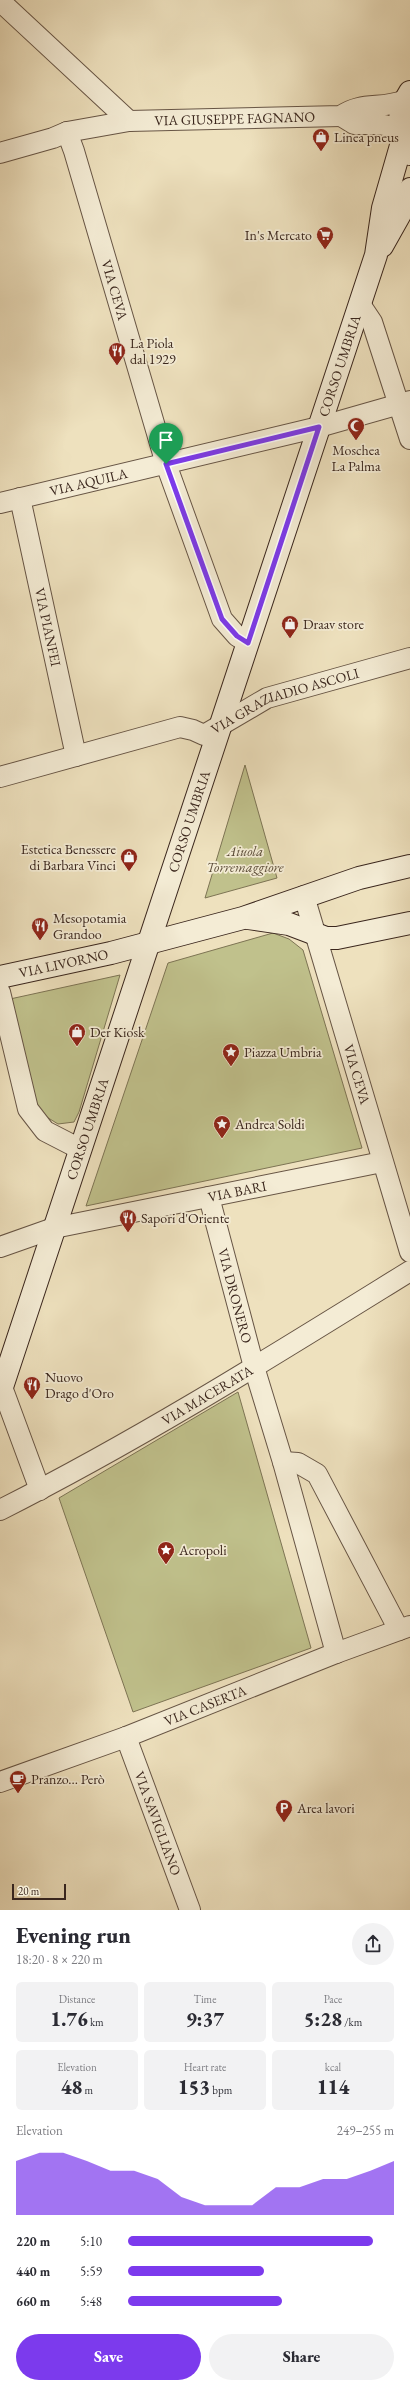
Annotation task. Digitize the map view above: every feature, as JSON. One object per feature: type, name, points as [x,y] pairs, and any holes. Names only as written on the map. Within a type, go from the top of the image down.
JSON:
[{"type":"street","points":[[0,1],[129,121]]},
{"type":"street","name":"VIA GIUSEPPE FAGNANO","points":[[341,116],[352,108],[392,105],[407,96]]},
{"type":"street","name":"CORSO UMBRIA","points":[[40,1490],[1,1390],[147,944],[376,255],[383,208],[404,141],[400,114],[407,96]]},
{"type":"street","name":"VIA GIUSEPPE FAGNANO","points":[[67,132],[80,118],[108,112],[129,121],[341,116],[354,124],[379,124],[404,141]]},
{"type":"street","points":[[0,153],[53,138],[67,132]]},
{"type":"street","name":"VIA CEVA","points":[[67,132],[74,151],[166,464],[222,619],[237,636],[248,643]]},
{"type":"street","name":"CORSO UMBRIA","points":[[376,255],[398,219],[410,189]]},
{"type":"street","points":[[360,304],[372,322],[404,402],[410,439]]},
{"type":"street","name":"VIA AQUILA","points":[[0,503],[319,427],[404,402]]},
{"type":"street","name":"VIA PIANFEI","points":[[20,498],[76,756]]},
{"type":"street","name":"VIA GRAZIADIO ASCOLI","points":[[0,778],[180,727],[193,730],[204,735],[267,698],[410,658]]},
{"type":"street","name":"VIA LIVORNO","points":[[0,977],[101,956],[147,944],[243,918],[359,878],[410,866]]},
{"type":"street","name":"VIA CEVA","points":[[304,896],[410,1252]]},
{"type":"street","name":"VIA LIVORNO","points":[[243,918],[289,924],[326,938],[344,938],[410,923]]},
{"type":"street","points":[[0,992],[28,1109],[45,1131],[80,1149]]},
{"type":"street","name":"VIA BARI","points":[[0,1247],[54,1228],[382,1162]]},
{"type":"street","name":"VIA DRONERO","points":[[209,1197],[254,1367],[283,1462],[336,1653]]},
{"type":"street","name":"VIA MACERATA","points":[[0,1510],[40,1490],[254,1367],[410,1271]]},
{"type":"street","points":[[283,1462],[298,1463],[317,1474],[404,1628]]},
{"type":"street","name":"VIA CASERTA","points":[[0,1782],[126,1736],[336,1653],[404,1628]]},
{"type":"street","name":"VIA SAVIGLIANO","points":[[126,1736],[190,1910]]},
{"type":"green space","name":"Aiuola Torremaggiore","points":[[245,765],[277,878],[205,898]]},
{"type":"green space","name":"Piazza Umbria","points":[[273,933],[289,939],[303,950],[362,1148],[86,1206],[168,963]]},
{"type":"green space","points":[[120,975],[79,1112],[74,1122],[58,1124],[37,1111],[10,999]]},
{"type":"green space","points":[[238,1392],[311,1648],[133,1712],[59,1498]]},
{"type":"place","name":"Linea pneus","points":[[321,152]]},
{"type":"place","name":"In's Mercato","points":[[325,250]]},
{"type":"place","name":"La Piola dal 1929","points":[[117,366]]},
{"type":"place","name":"Moschea La Palma","points":[[356,441]]},
{"type":"place","name":"Draav store","points":[[290,639]]},
{"type":"place","name":"Estetica Benessere di Barbara Vinci","points":[[129,872]]},
{"type":"place","name":"Mesopotamia Grandoo","points":[[40,941]]},
{"type":"place","name":"Der Kiosk","points":[[77,1047]]},
{"type":"place","name":"Piazza Umbria","points":[[231,1067]]},
{"type":"place","name":"Andrea Soldi","points":[[222,1139]]},
{"type":"place","name":"Sapori d'Oriente","points":[[128,1233]]},
{"type":"place","name":"Nuovo Drago d'Oro","points":[[32,1400]]},
{"type":"place","name":"Acropoli","points":[[166,1565]]},
{"type":"place","name":"Pranzo... Però","points":[[18,1794]]},
{"type":"place","name":"Area lavori","points":[[284,1823]]},
{"type":"route","points":[[319,427],[248,643],[237,636],[222,619],[166,464],[319,427]]}]
